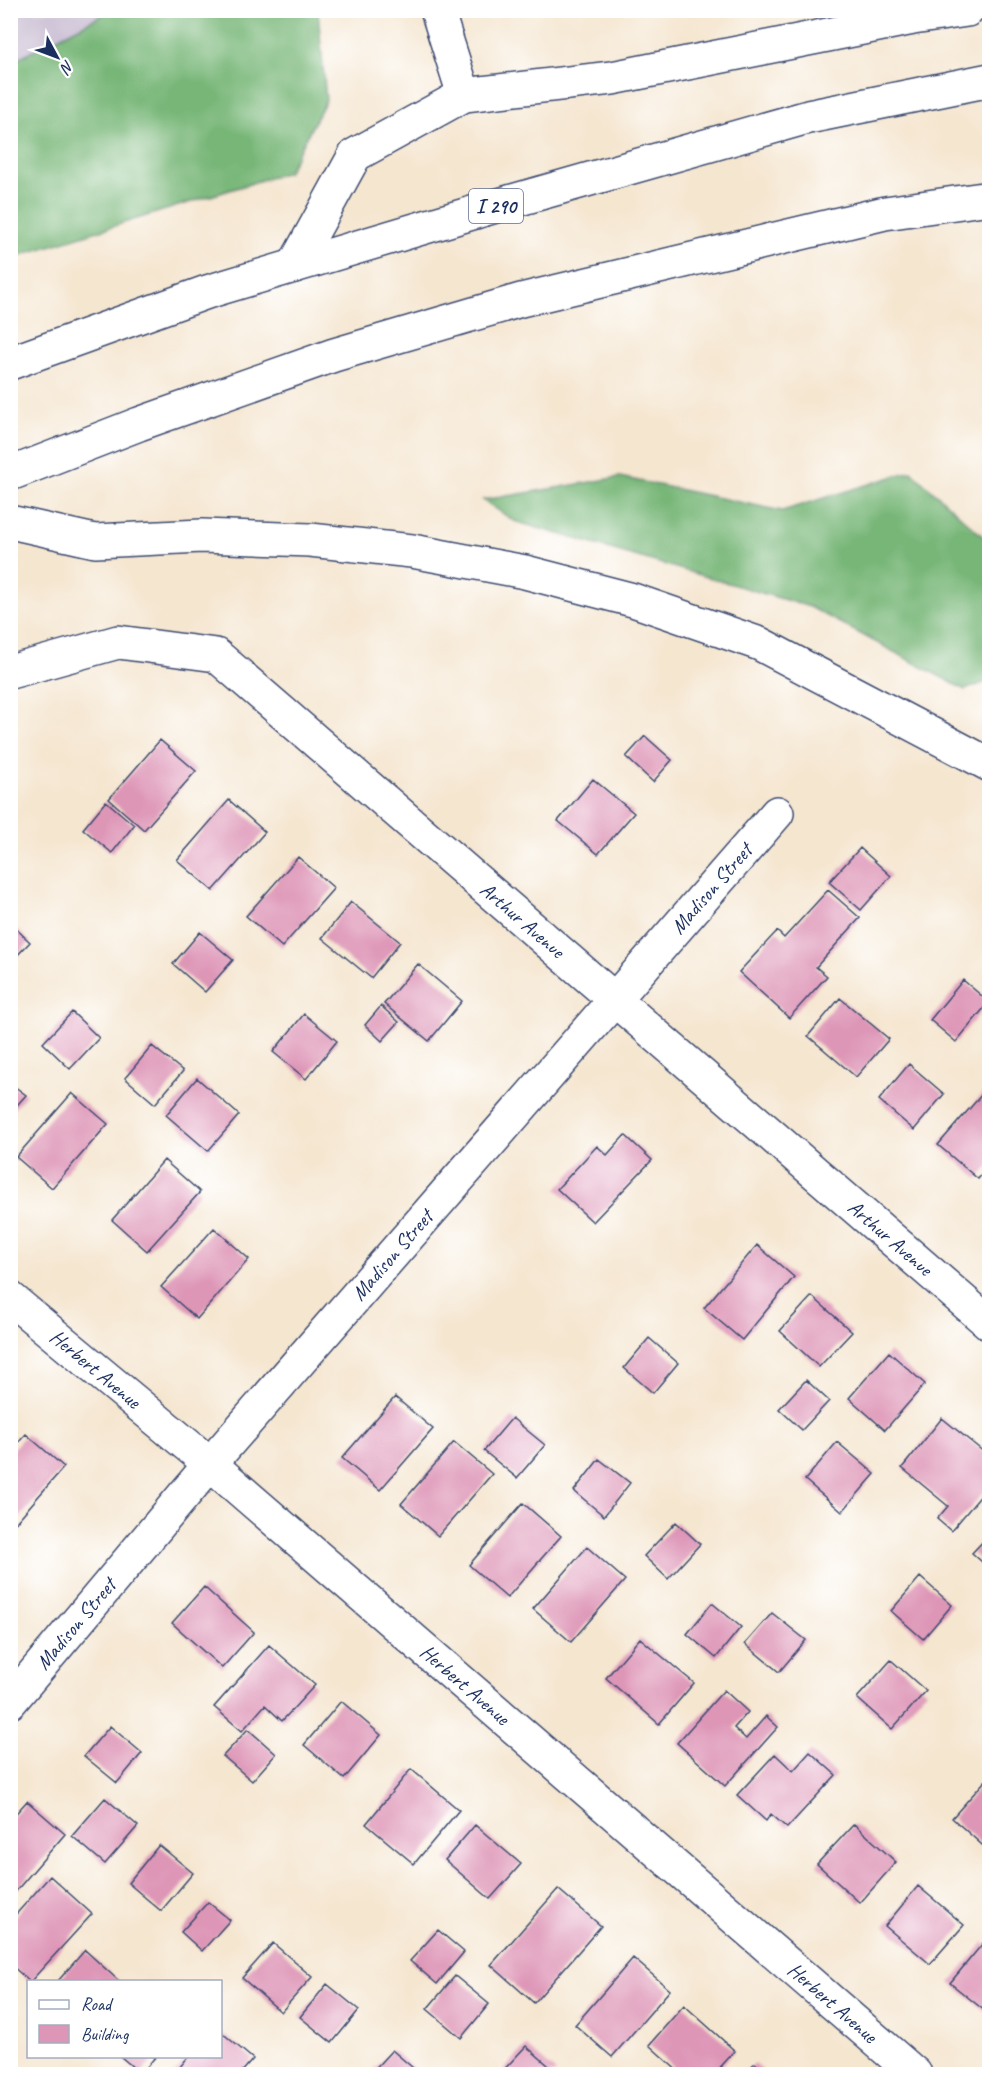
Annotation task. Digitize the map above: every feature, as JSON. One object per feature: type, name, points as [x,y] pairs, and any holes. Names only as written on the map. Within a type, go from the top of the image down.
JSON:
[{"type":"main road","points":[[437,10],[464,95]]},
{"type":"main road","points":[[294,266],[355,155],[464,95],[612,78],[913,18],[967,10]]},
{"type":"main road","name":"I 290","points":[[10,363],[207,292],[509,202],[808,117],[990,80]]},
{"type":"main road","points":[[10,474],[139,424],[334,356],[521,300],[885,213],[990,198]]},
{"type":"main road","points":[[10,522],[95,541],[202,536],[310,540],[412,551],[525,572],[633,600],[760,644],[990,765]]},
{"type":"main road","name":"Arthur Avenue","points":[[10,672],[118,642],[216,655],[990,1324]]},
{"type":"main road","name":"Madison Street","points":[[10,1702],[210,1464],[777,813]]},
{"type":"main road","name":"Herbert Avenue","points":[[10,1298],[210,1464],[915,2074]]},
{"type":"shaded area","points":[[11,11],[189,11],[11,101]]},
{"type":"green space","points":[[110,11],[318,11],[326,100],[288,172],[11,258],[11,62]]},
{"type":"green space","points":[[911,471],[989,542],[989,681],[965,690],[810,607],[514,521],[483,500],[620,477],[782,511]]},
{"type":"building","points":[[645,736],[672,760],[653,782],[626,757]]},
{"type":"building","points":[[160,740],[196,771],[144,830],[109,799]]},
{"type":"building","points":[[593,779],[634,813],[598,854],[558,821]]},
{"type":"building","points":[[229,800],[265,832],[213,891],[177,860]]},
{"type":"building","points":[[106,801],[134,825],[112,853],[83,829]]},
{"type":"building","points":[[860,848],[891,876],[861,910],[829,882]]},
{"type":"building","points":[[298,857],[334,888],[282,947],[246,916]]},
{"type":"building","points":[[828,890],[860,918],[816,967],[827,976],[789,1018],[739,972],[777,931],[784,938]]},
{"type":"building","points":[[351,902],[400,942],[371,978],[322,938]]},
{"type":"building","points":[[10,923],[30,942],[10,963]]},
{"type":"building","points":[[200,932],[233,960],[205,992],[173,964]]},
{"type":"building","points":[[418,964],[462,1001],[429,1041],[384,1004]]},
{"type":"building","points":[[963,980],[989,1002],[956,1042],[930,1020]]},
{"type":"building","points":[[840,998],[889,1039],[856,1077],[808,1036]]},
{"type":"building","points":[[381,1006],[399,1022],[382,1041],[365,1025]]},
{"type":"building","points":[[72,1012],[99,1038],[70,1069],[43,1043]]},
{"type":"building","points":[[304,1014],[337,1041],[306,1079],[273,1052]]},
{"type":"building","points":[[152,1046],[183,1071],[155,1104],[125,1078]]},
{"type":"building","points":[[909,1064],[944,1094],[914,1130],[879,1100]]},
{"type":"building","points":[[197,1078],[239,1115],[208,1151],[166,1115]]},
{"type":"building","points":[[10,1083],[26,1095],[10,1113]]},
{"type":"building","points":[[990,1085],[990,1165],[978,1179],[938,1145]]},
{"type":"building","points":[[72,1093],[108,1124],[52,1188],[16,1157]]},
{"type":"building","points":[[625,1135],[652,1160],[593,1222],[557,1189],[597,1146],[607,1155]]},
{"type":"building","points":[[164,1160],[200,1192],[147,1251],[112,1220]]},
{"type":"building","points":[[214,1228],[249,1259],[197,1319],[161,1287]]},
{"type":"building","points":[[757,1245],[794,1277],[742,1340],[704,1308]]},
{"type":"building","points":[[812,1296],[852,1332],[819,1367],[780,1331]]},
{"type":"building","points":[[649,1338],[678,1363],[653,1393],[624,1368]]},
{"type":"building","points":[[889,1352],[925,1384],[885,1430],[849,1398]]},
{"type":"building","points":[[806,1380],[829,1401],[802,1430],[779,1409]]},
{"type":"building","points":[[395,1397],[433,1429],[380,1490],[342,1458]]},
{"type":"building","points":[[512,1418],[545,1445],[517,1478],[484,1451]]},
{"type":"building","points":[[942,1418],[990,1457],[990,1485],[951,1531],[937,1519],[948,1506],[902,1468]]},
{"type":"building","points":[[26,1434],[64,1467],[10,1529],[10,1452]]},
{"type":"building","points":[[454,1442],[492,1474],[438,1536],[401,1504]]},
{"type":"building","points":[[837,1442],[875,1474],[842,1512],[805,1480]]},
{"type":"building","points":[[599,1459],[630,1483],[604,1516],[574,1491]]},
{"type":"building","points":[[523,1503],[561,1536],[507,1598],[469,1565]]},
{"type":"building","points":[[676,1522],[700,1544],[668,1579],[644,1556]]},
{"type":"building","points":[[990,1534],[990,1569],[972,1553]]},
{"type":"building","points":[[587,1547],[625,1580],[571,1642],[533,1609]]},
{"type":"building","points":[[920,1577],[952,1605],[923,1639],[891,1611]]},
{"type":"building","points":[[204,1587],[254,1632],[222,1668],[172,1623]]},
{"type":"building","points":[[712,1603],[741,1627],[716,1658],[687,1634]]},
{"type":"building","points":[[772,1613],[806,1640],[779,1672],[745,1644]]},
{"type":"building","points":[[640,1638],[694,1683],[659,1724],[606,1678]]},
{"type":"building","points":[[269,1645],[315,1685],[282,1721],[265,1705],[242,1731],[214,1707]]},
{"type":"building","points":[[891,1660],[926,1691],[892,1729],[857,1698]]},
{"type":"building","points":[[724,1690],[748,1712],[734,1728],[746,1739],[766,1716],[778,1727],[725,1786],[677,1743]]},
{"type":"building","points":[[341,1701],[381,1735],[344,1779],[304,1745]]},
{"type":"building","points":[[110,1726],[142,1753],[117,1783],[84,1756]]},
{"type":"building","points":[[248,1729],[276,1754],[252,1781],[223,1756]]},
{"type":"building","points":[[810,1752],[836,1775],[787,1828],[771,1814],[766,1821],[737,1795],[775,1754],[793,1771]]},
{"type":"building","points":[[411,1769],[459,1810],[414,1864],[366,1824]]},
{"type":"building","points":[[985,1781],[990,1785],[990,1852],[952,1818]]},
{"type":"building","points":[[105,1798],[138,1826],[105,1864],[72,1836]]},
{"type":"building","points":[[27,1801],[65,1834],[10,1898],[10,1820]]},
{"type":"building","points":[[854,1824],[896,1862],[860,1903],[817,1864]]},
{"type":"building","points":[[475,1825],[521,1864],[490,1899],[445,1860]]},
{"type":"building","points":[[159,1845],[193,1873],[161,1911],[128,1883]]},
{"type":"building","points":[[50,1876],[92,1914],[32,1980],[28,1980],[10,1964],[10,1921]]},
{"type":"building","points":[[918,1886],[964,1925],[930,1964],[885,1926]]},
{"type":"building","points":[[558,1889],[601,1926],[534,2003],[491,1965]]},
{"type":"building","points":[[208,1902],[230,1920],[202,1951],[181,1932]]},
{"type":"building","points":[[438,1930],[464,1952],[437,1984],[410,1961]]},
{"type":"building","points":[[984,1942],[990,1946],[990,2015],[950,1983]]},
{"type":"building","points":[[273,1943],[312,1977],[281,2012],[242,1978]]},
{"type":"building","points":[[85,1950],[118,1980],[59,1980]]},
{"type":"building","points":[[633,1958],[670,1990],[612,2057],[575,2025]]},
{"type":"building","points":[[455,1976],[489,2004],[461,2038],[427,2009]]},
{"type":"building","points":[[327,1984],[359,2010],[332,2043],[300,2017]]},
{"type":"building","points":[[684,2005],[735,2051],[714,2074],[681,2074],[649,2045]]},
{"type":"building","points":[[222,2033],[253,2059],[240,2074],[174,2074],[187,2058],[222,2058]]},
{"type":"building","points":[[526,2046],[556,2072],[553,2074],[500,2074]]},
{"type":"building","points":[[392,2050],[420,2074],[370,2074]]},
{"type":"building","points":[[122,2058],[154,2058],[141,2074]]},
{"type":"building","points":[[755,2063],[766,2074],[743,2074]]}]
